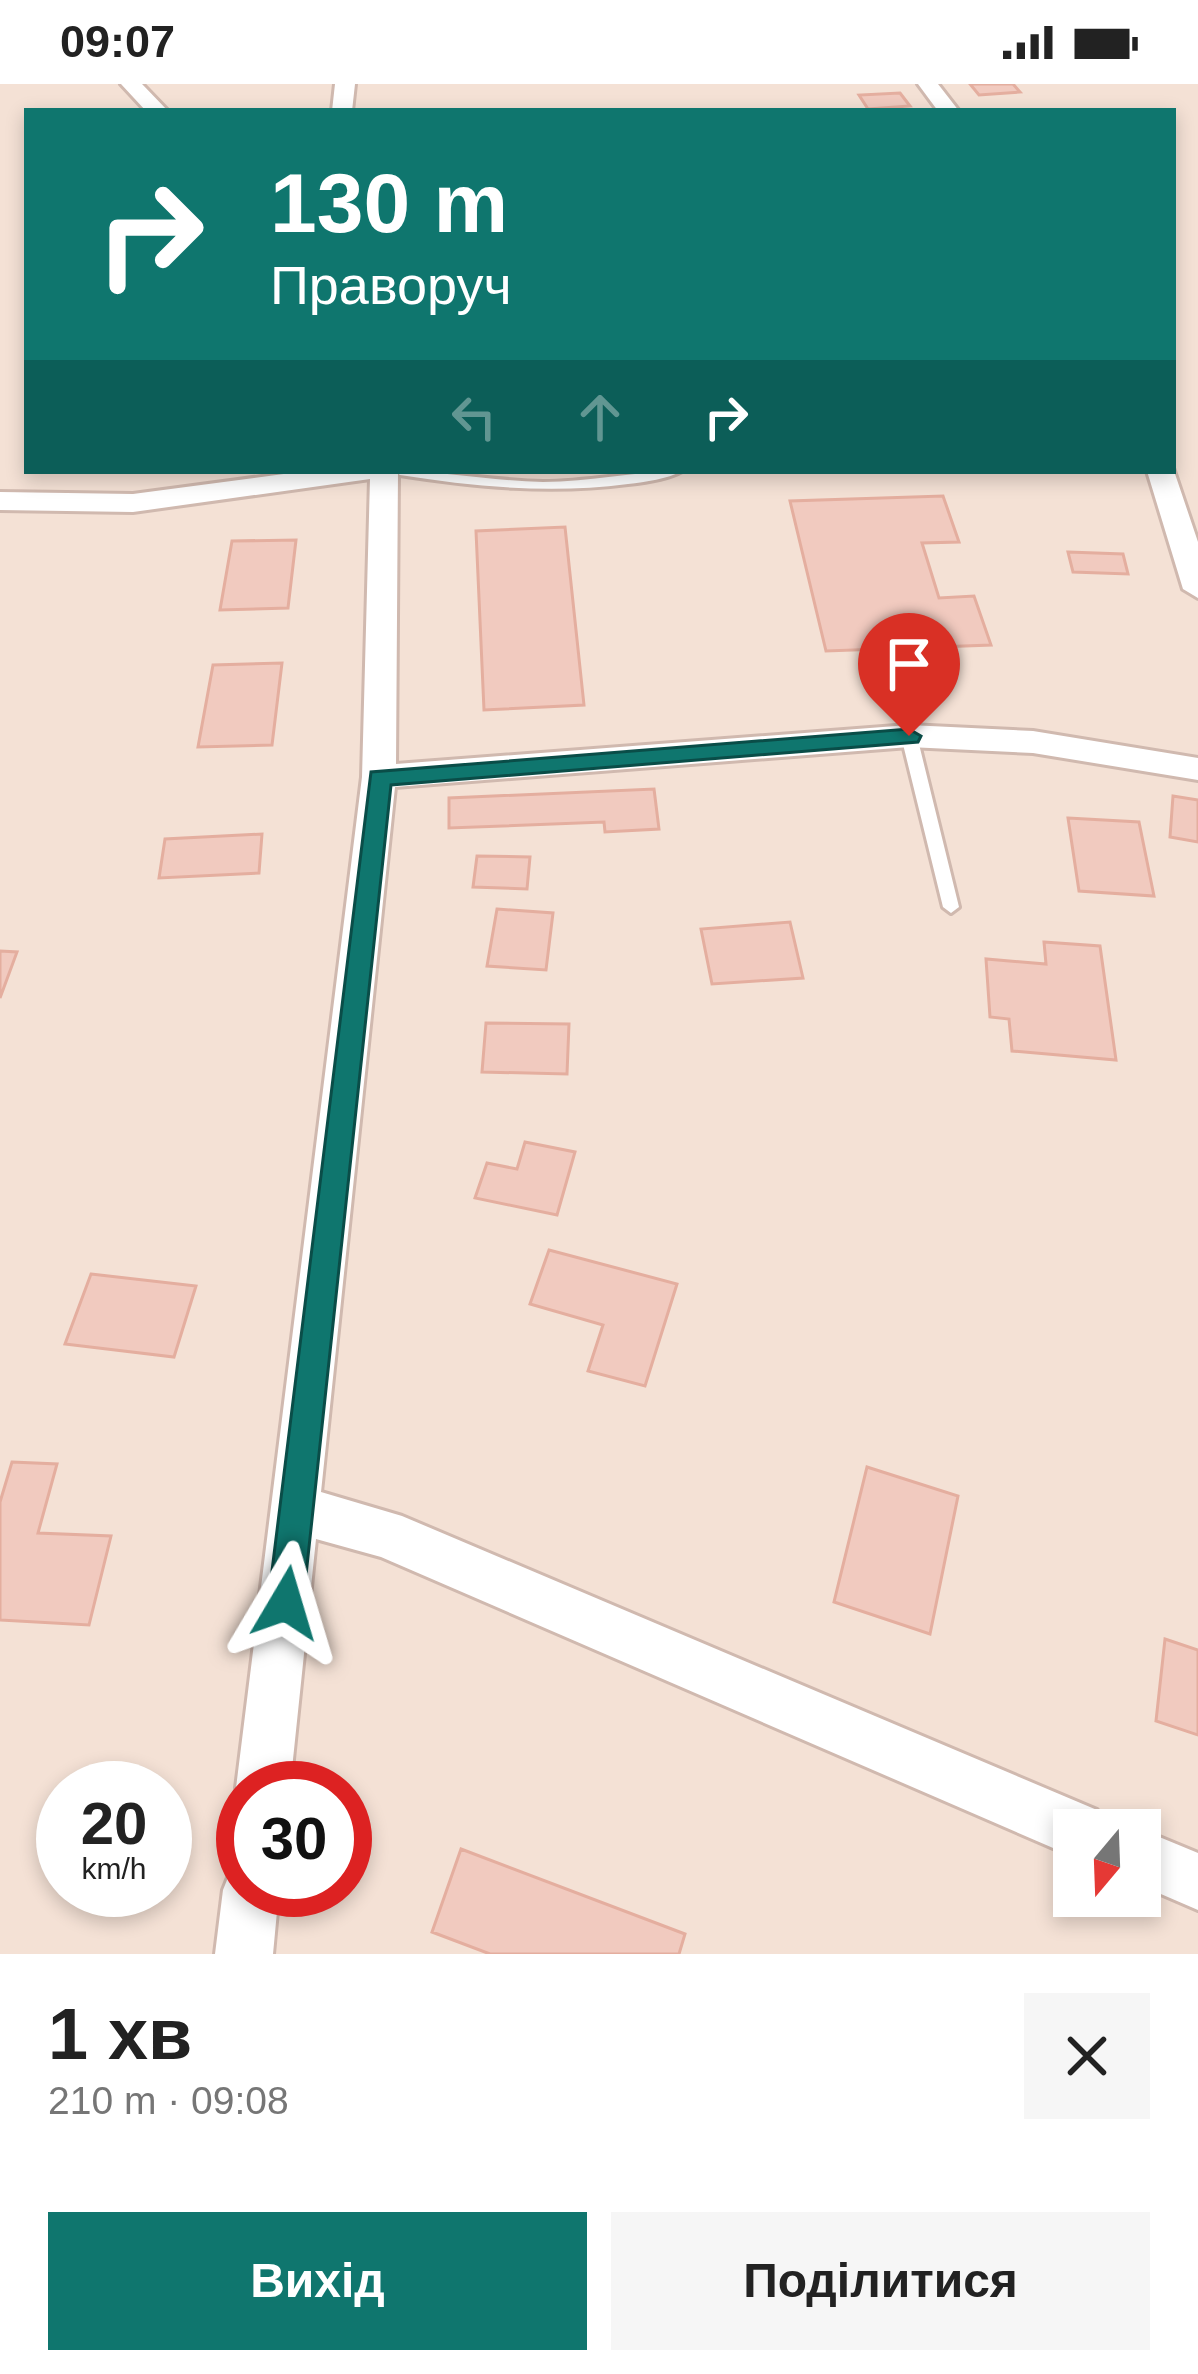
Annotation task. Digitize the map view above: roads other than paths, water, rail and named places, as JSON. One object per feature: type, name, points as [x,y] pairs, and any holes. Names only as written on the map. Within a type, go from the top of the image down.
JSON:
[{"type":"street","points":[[131,84],[155,108]]},
{"type":"street","points":[[928,84],[947,108]]},
{"type":"street","points":[[0,501],[133,503],[345,474]]},
{"type":"street","points":[[266,1761],[380,777],[384,474]]},
{"type":"street","points":[[1162,474],[1198,589]]},
{"type":"street","points":[[380,777],[909,736],[1033,742],[1198,769]]},
{"type":"street","points":[[296,1510],[384,1533],[1053,1820]]},
{"type":"street","points":[[1161,1866],[1198,1882]]},
{"type":"street","points":[[244,1954],[248,1917]]},
{"type":"lane","points":[[418,474],[472,483],[594,488],[662,474]]},
{"type":"lane","points":[[909,736],[951,907]]}]
